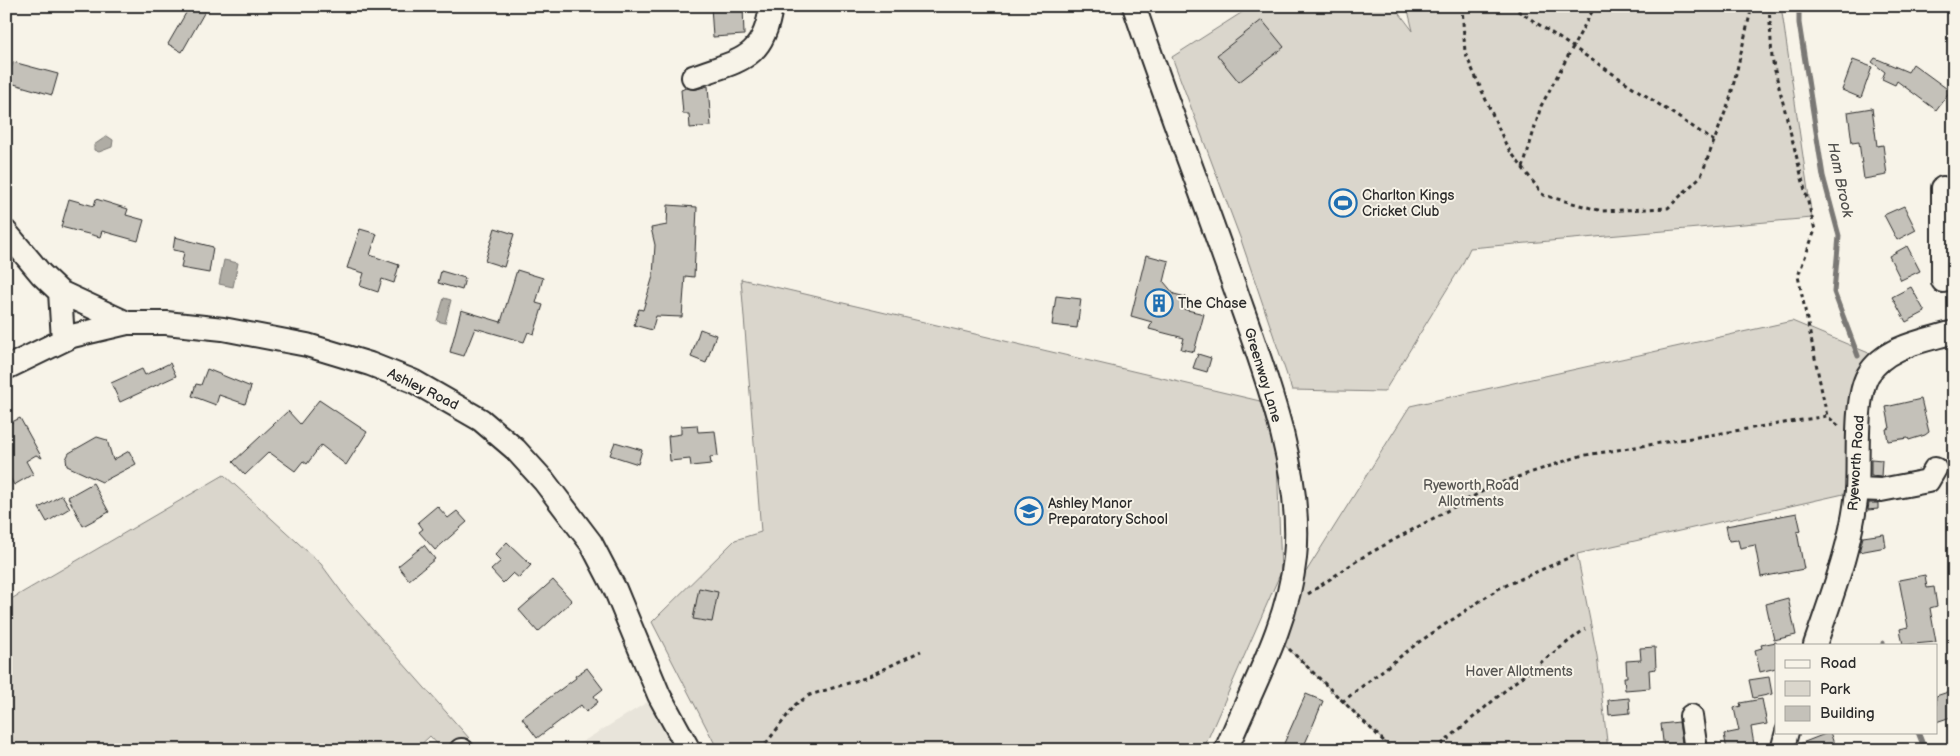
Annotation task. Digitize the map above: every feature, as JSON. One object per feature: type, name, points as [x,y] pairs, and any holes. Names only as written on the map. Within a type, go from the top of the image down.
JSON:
[{"type":"street","points":[[693,76],[737,61],[752,53],[766,33],[771,6]]},
{"type":"street","name":"Greenway Lane","points":[[1134,6],[1271,390],[1294,495],[1295,558],[1282,610],[1274,635],[1226,750]]},
{"type":"street","points":[[1940,187],[1943,281]]},
{"type":"street","name":"Ashley Road","points":[[6,232],[41,274],[60,292],[127,323],[166,323],[223,329],[307,345],[370,364],[406,378],[437,392],[481,420],[515,449],[544,481],[591,543],[615,588],[659,695],[689,750]]},
{"type":"street","points":[[60,292],[63,340]]},
{"type":"street","points":[[6,368],[88,330],[127,323]]},
{"type":"street","name":"Ryeworth Road","points":[[1815,644],[1847,547],[1857,488],[1862,397],[1868,375],[1872,369],[1893,351],[1954,332]]},
{"type":"street","points":[[1857,488],[1881,490],[1928,482],[1935,469]]},
{"type":"street","points":[[1692,716],[1696,750]]},
{"type":"street","points":[[1782,750],[1786,734]]},
{"type":"path","points":[[1462,6],[1465,54],[1507,147],[1543,195],[1602,211],[1668,208],[1702,176],[1730,99],[1752,6]]},
{"type":"path","points":[[1511,6],[1714,141]]},
{"type":"path","points":[[1523,168],[1541,106],[1595,6]]},
{"type":"path","points":[[1768,6],[1772,60],[1815,230],[1798,276],[1827,416],[1845,431],[1859,432]]},
{"type":"path","points":[[1282,610],[1361,558],[1494,485],[1580,456],[1827,416]]},
{"type":"path","points":[[1342,702],[1419,642],[1498,589],[1577,554]]},
{"type":"path","points":[[1435,750],[1515,682],[1585,629]]},
{"type":"path","points":[[1274,635],[1393,750]]},
{"type":"path","points":[[761,750],[796,704],[810,695],[865,678],[921,651]]},
{"type":"shaded area","points":[[107,136],[113,140],[112,147],[99,152],[94,150],[94,145]]},
{"type":"shaded area","points":[[224,260],[238,263],[233,287],[219,284]]},
{"type":"shaded area","points":[[444,298],[451,300],[445,323],[437,321]]},
{"type":"shaded area","points":[[659,695],[689,750],[569,750]]},
{"type":"green space","points":[[1252,6],[1394,6],[1413,31],[1407,6],[1781,6],[1812,218],[1470,248],[1462,265],[1384,392],[1292,390],[1241,240],[1172,57]]},
{"type":"green space","name":"Ashley Manor Preparatory School","points":[[741,279],[1260,401],[1277,458],[1281,572],[1203,750],[718,750],[652,622],[735,540],[761,532]]},
{"type":"green space","name":"Ryeworth Road Allotments","points":[[1792,321],[1883,359],[1873,369],[1857,491],[1577,554],[1597,656],[1608,750],[1393,750],[1274,635],[1282,610],[1410,406]]},
{"type":"green space","points":[[224,475],[321,564],[349,602],[469,738],[442,749],[430,736],[415,750],[6,750],[6,602]]},
{"type":"building","points":[[190,6],[208,6],[182,52],[168,44]]},
{"type":"building","points":[[711,6],[743,6],[744,35],[713,37]]},
{"type":"building","points":[[1262,20],[1284,47],[1239,82],[1217,55]]},
{"type":"building","points":[[1875,58],[1908,72],[1913,64],[1950,91],[1936,110],[1897,81],[1895,85],[1882,79],[1885,72],[1872,62]]},
{"type":"building","points":[[1853,60],[1872,67],[1861,98],[1842,90]]},
{"type":"building","points":[[13,62],[58,74],[52,95],[7,82]]},
{"type":"building","points":[[708,86],[711,126],[690,128],[689,114],[683,114],[681,90]]},
{"type":"building","points":[[1872,108],[1877,146],[1883,145],[1887,175],[1864,179],[1859,142],[1852,143],[1848,112]]},
{"type":"building","points":[[69,199],[94,206],[96,199],[128,209],[126,215],[144,220],[138,241],[102,231],[100,237],[61,227]]},
{"type":"building","points":[[668,205],[697,207],[694,277],[685,276],[682,317],[656,316],[652,330],[634,325],[639,309],[643,310],[653,276],[655,245],[651,228],[667,225]]},
{"type":"building","points":[[1904,206],[1916,230],[1897,240],[1884,215]]},
{"type":"building","points":[[495,228],[514,234],[504,267],[485,261]]},
{"type":"building","points":[[360,229],[377,234],[370,255],[399,265],[394,283],[382,279],[378,292],[360,286],[364,273],[347,268]]},
{"type":"building","points":[[175,237],[213,247],[209,273],[181,268],[184,252],[173,250]]},
{"type":"building","points":[[1907,246],[1920,271],[1901,280],[1889,256]]},
{"type":"building","name":"The Chase","points":[[1146,255],[1169,261],[1164,282],[1174,294],[1186,297],[1183,309],[1204,314],[1194,352],[1181,349],[1184,338],[1149,329],[1152,322],[1131,316]]},
{"type":"building","points":[[517,270],[543,278],[536,303],[543,305],[534,334],[528,332],[524,342],[475,328],[464,356],[450,352],[461,310],[501,322]]},
{"type":"building","points":[[441,271],[465,278],[462,290],[438,283]]},
{"type":"building","points":[[1911,287],[1925,312],[1906,322],[1892,297]]},
{"type":"building","points":[[1056,296],[1081,299],[1077,328],[1052,325]]},
{"type":"building","points":[[700,329],[716,335],[706,363],[691,357]]},
{"type":"building","points":[[1198,354],[1211,358],[1207,372],[1193,368]]},
{"type":"building","points":[[170,363],[176,376],[120,402],[111,383],[142,369],[145,375]]},
{"type":"building","points":[[207,369],[251,387],[245,404],[219,395],[216,405],[192,396],[196,384],[201,385]]},
{"type":"building","points":[[1921,399],[1929,432],[1909,440],[1908,438],[1888,441],[1886,429],[1890,428],[1886,407]]},
{"type":"building","points":[[319,400],[367,432],[346,465],[321,445],[307,464],[303,461],[295,471],[269,452],[245,475],[233,462],[288,411],[300,424]]},
{"type":"building","points":[[20,418],[42,458],[36,455],[26,461],[33,474],[14,485],[6,470],[6,425]]},
{"type":"building","points":[[697,425],[698,432],[715,431],[718,456],[710,457],[711,464],[691,466],[690,459],[670,461],[668,436],[681,434],[681,426]]},
{"type":"building","points":[[97,437],[107,440],[113,460],[129,451],[136,464],[102,482],[67,466],[66,459],[69,453]]},
{"type":"building","points":[[615,442],[642,450],[638,464],[610,455]]},
{"type":"building","points":[[1871,459],[1882,460],[1881,477],[1871,476]]},
{"type":"building","points":[[93,483],[109,512],[83,526],[68,497]]},
{"type":"building","points":[[62,495],[70,508],[47,522],[39,508]]},
{"type":"building","points":[[1869,503],[1878,503],[1878,509],[1868,510]]},
{"type":"building","points":[[437,506],[448,518],[457,511],[467,522],[435,550],[419,532],[423,529],[418,522]]},
{"type":"building","points":[[1797,513],[1801,531],[1797,532],[1804,569],[1761,577],[1755,545],[1740,548],[1738,540],[1729,541],[1726,526]]},
{"type":"building","points":[[1884,534],[1886,547],[1859,552],[1863,537]]},
{"type":"building","points":[[507,542],[531,565],[519,578],[513,573],[503,583],[491,570],[501,561],[495,555]]},
{"type":"building","points":[[424,545],[435,559],[409,580],[398,566]]},
{"type":"building","points":[[1925,575],[1927,588],[1934,587],[1937,606],[1930,608],[1936,642],[1903,644],[1900,629],[1908,627],[1899,580]]},
{"type":"building","points":[[553,580],[572,601],[538,632],[519,610]]},
{"type":"building","points":[[699,588],[718,592],[712,622],[693,619]]},
{"type":"building","points":[[1788,598],[1796,635],[1774,640],[1766,604]]},
{"type":"building","points":[[1776,642],[1775,668],[1760,672],[1755,650],[1762,648],[1761,645]]},
{"type":"building","points":[[1655,647],[1656,669],[1649,670],[1650,688],[1625,690],[1624,677],[1627,677],[1626,661],[1641,660],[1640,648]]},
{"type":"building","points":[[587,668],[603,689],[594,696],[598,702],[586,712],[581,705],[537,738],[522,718]]},
{"type":"building","points":[[1769,677],[1772,694],[1753,698],[1749,680]]},
{"type":"building","points":[[1954,690],[1954,716],[1938,721],[1938,695]]},
{"type":"building","points":[[1306,694],[1323,701],[1311,730],[1302,750],[1281,750]]},
{"type":"building","points":[[1629,698],[1630,713],[1609,715],[1608,700]]},
{"type":"building","points":[[1762,699],[1767,724],[1751,727],[1755,750],[1727,750],[1724,734],[1739,731],[1734,708],[1741,706],[1740,703]]},
{"type":"building","points":[[1679,722],[1683,750],[1664,750],[1661,724]]},
{"type":"building","points":[[1825,734],[1831,734],[1836,750],[1796,750],[1797,745]]},
{"type":"waterway","name":"Ham Brook","points":[[1799,6],[1799,23],[1823,176],[1839,236],[1834,292],[1858,356]]},
{"type":"waterway","name":"Ham Brook","points":[[1919,734],[1925,750]]},
{"type":"place","name":"Charlton Kings Cricket Club","points":[[1343,203]]},
{"type":"place","name":"The Chase","points":[[1159,303]]},
{"type":"place","name":"Ashley Manor Preparatory School","points":[[1029,511]]},
{"type":"park label","name":"Haver Allotments","points":[[1519,671]]}]
